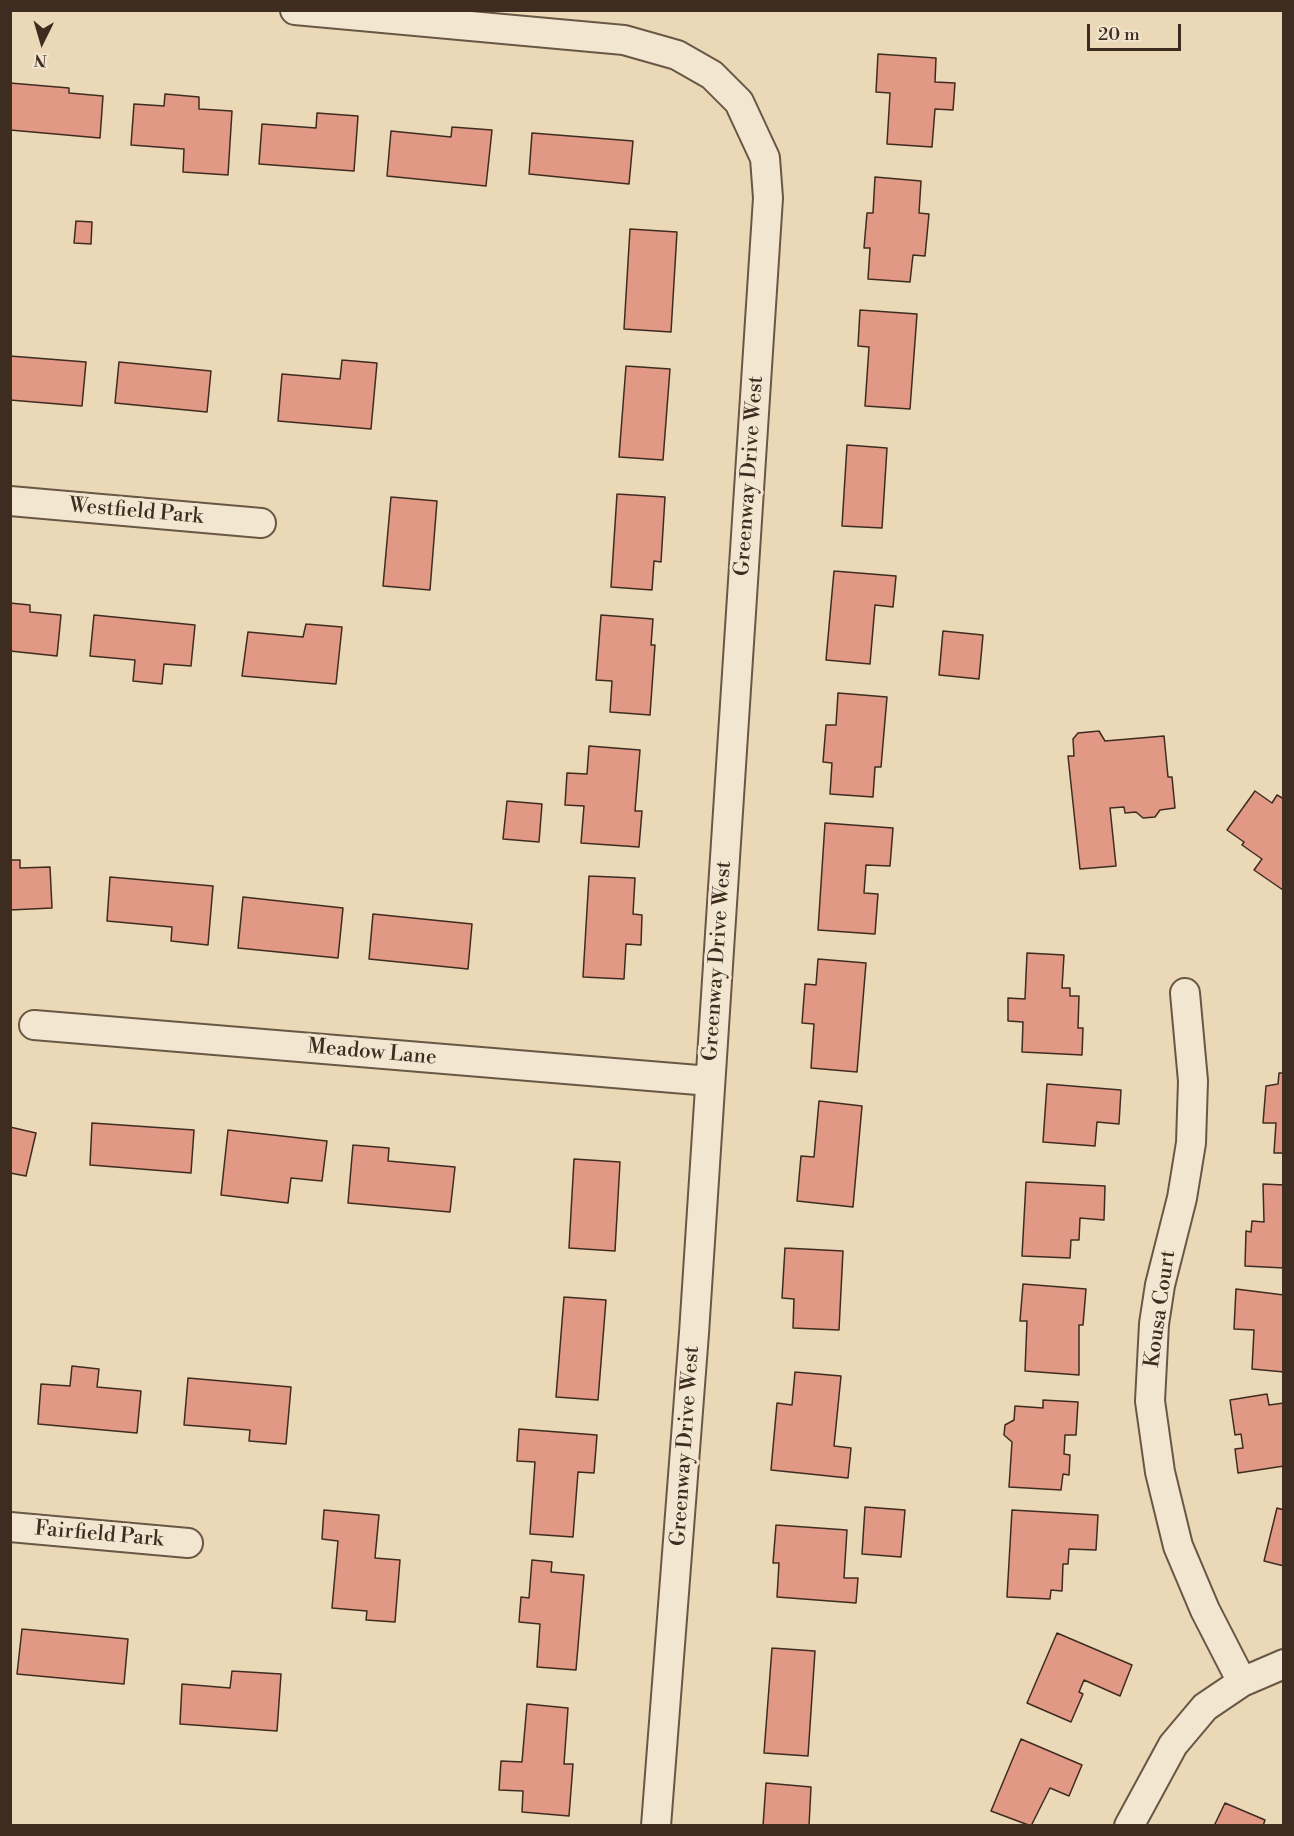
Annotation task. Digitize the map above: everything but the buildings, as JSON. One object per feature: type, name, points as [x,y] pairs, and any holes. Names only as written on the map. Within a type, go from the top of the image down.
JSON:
[{"type":"street","name":"Greenway Drive West","points":[[295,10],[624,40],[677,55],[712,75],[739,102],[765,158],[768,198],[710,1081],[656,1826]]},
{"type":"street","name":"Westfield Park","points":[[10,501],[261,523]]},
{"type":"street","name":"Kousa Court","points":[[1185,993],[1193,1081],[1191,1143],[1182,1198],[1157,1305],[1150,1401],[1163,1490],[1178,1546],[1205,1610],[1242,1682]]},
{"type":"street","name":"Meadow Lane","points":[[34,1025],[710,1081]]},
{"type":"street","name":"Fairfield Park","points":[[10,1527],[188,1543]]},
{"type":"street","points":[[1129,1826],[1173,1745],[1205,1707],[1242,1682],[1284,1664]]}]
